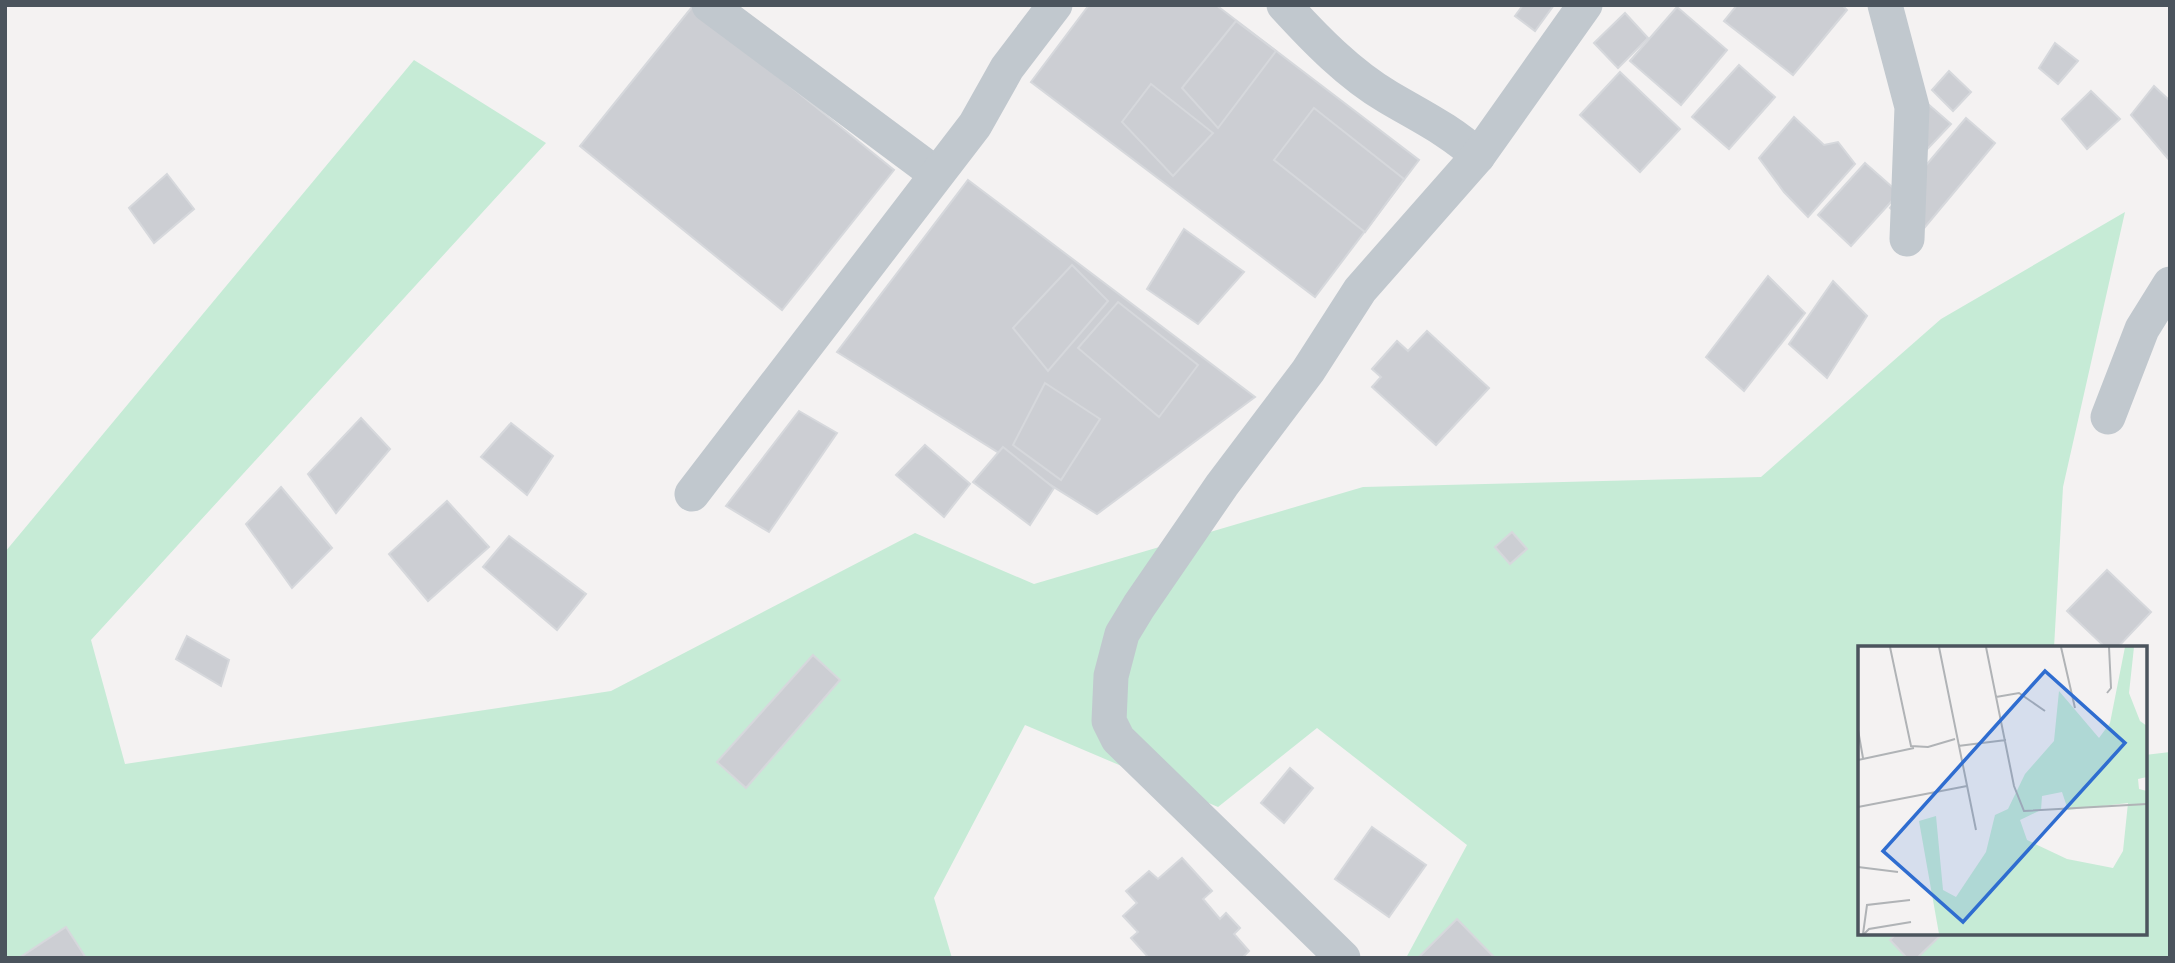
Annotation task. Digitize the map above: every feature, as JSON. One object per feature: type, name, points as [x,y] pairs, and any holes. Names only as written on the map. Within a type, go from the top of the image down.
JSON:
[{"type":"street","points":[[709,5],[936,174]]},
{"type":"street","points":[[692,494],[975,125],[1006,68],[1055,5]]},
{"type":"street","points":[[1284,5],[1345,65],[1388,97],[1457,136],[1478,156]]},
{"type":"street","points":[[1343,958],[1118,740],[1110,721],[1111,676],[1122,634],[1222,485],[1308,371],[1360,290],[1478,156],[1585,5]]},
{"type":"street","points":[[1885,5],[1912,107],[1907,239]]},
{"type":"street","points":[[2108,417],[2142,329],[2170,284]]},
{"type":"green space","points":[[414,60],[546,143],[91,640],[125,764],[611,691],[915,533],[1034,584],[1363,487],[1761,477],[1941,319],[2125,212],[2063,487],[2054,646],[1858,646],[1858,935],[2147,935],[2147,755],[2170,752],[2170,958],[1406,958],[1467,845],[1317,728],[1218,807],[1025,725],[934,898],[952,958],[5,958],[5,552]]},
{"type":"building","points":[[1089,5],[1216,5],[1419,160],[1315,297],[1031,82]]},
{"type":"building","points":[[1523,5],[1554,5],[1535,31],[1515,16]]},
{"type":"building","points":[[1737,5],[1842,5],[1847,10],[1793,75],[1724,21]]},
{"type":"building","points":[[692,7],[894,170],[782,310],[580,146]]},
{"type":"building","points":[[1677,7],[1727,50],[1681,105],[1630,61]]},
{"type":"building","points":[[1625,13],[1648,38],[1618,68],[1594,43]]},
{"type":"building","points":[[1236,21],[1276,51],[1218,128],[1182,88]]},
{"type":"building","points":[[2055,43],[2078,61],[2058,84],[2039,68]]},
{"type":"building","points":[[1739,65],[1775,97],[1729,149],[1692,117]]},
{"type":"building","points":[[1949,71],[1971,92],[1953,111],[1932,90]]},
{"type":"building","points":[[1620,72],[1680,129],[1640,172],[1580,115]]},
{"type":"building","points":[[1151,84],[1213,133],[1173,176],[1122,122]]},
{"type":"building","points":[[2154,86],[2170,101],[2170,161],[2131,115]]},
{"type":"building","points":[[2091,91],[2120,119],[2087,149],[2062,119]]},
{"type":"building","points":[[1928,104],[1951,124],[1916,161]]},
{"type":"building","points":[[1314,108],[1404,179],[1365,232],[1274,160]]},
{"type":"building","points":[[1794,117],[1824,145],[1838,142],[1855,164],[1808,217],[1784,192],[1759,158]]},
{"type":"building","points":[[1966,118],[1995,143],[1920,233],[1890,208]]},
{"type":"building","points":[[1865,163],[1899,193],[1851,246],[1818,215]]},
{"type":"building","points":[[167,174],[194,209],[154,243],[129,208]]},
{"type":"building","points":[[968,180],[1255,397],[1097,514],[837,352]]},
{"type":"building","points":[[1184,229],[1244,272],[1198,324],[1147,289]]},
{"type":"building","points":[[1072,265],[1108,301],[1048,371],[1013,328]]},
{"type":"building","points":[[1768,276],[1805,313],[1744,391],[1706,357]]},
{"type":"building","points":[[1833,281],[1867,316],[1827,378],[1789,344]]},
{"type":"building","points":[[1118,302],[1198,365],[1159,417],[1078,348]]},
{"type":"building","points":[[1427,331],[1489,388],[1436,445],[1372,387],[1381,377],[1372,369],[1397,341],[1408,351]]},
{"type":"building","points":[[1045,383],[1100,419],[1061,480],[1013,445]]},
{"type":"building","points":[[799,411],[837,433],[769,532],[726,506]]},
{"type":"building","points":[[361,418],[390,449],[336,513],[308,474]]},
{"type":"building","points":[[511,423],[553,456],[527,495],[481,457]]},
{"type":"building","points":[[925,445],[970,484],[944,517],[896,475]]},
{"type":"building","points":[[1003,447],[1054,488],[1030,525],[973,482]]},
{"type":"building","points":[[281,487],[332,548],[292,588],[246,524]]},
{"type":"building","points":[[447,501],[489,547],[428,601],[389,554]]},
{"type":"building","points":[[1512,532],[1527,549],[1510,564],[1495,547]]},
{"type":"building","points":[[509,536],[586,594],[557,630],[483,567]]},
{"type":"building","points":[[2107,570],[2151,612],[2119,646],[2104,646],[2067,611]]},
{"type":"building","points":[[187,636],[229,660],[221,686],[176,659]]},
{"type":"building","points":[[813,655],[840,680],[746,788],[717,762]]},
{"type":"building","points":[[1290,768],[1313,788],[1284,823],[1261,803]]},
{"type":"building","points":[[1372,827],[1426,865],[1389,917],[1335,879]]},
{"type":"building","points":[[1182,858],[1212,891],[1203,899],[1220,919],[1226,913],[1240,928],[1234,934],[1249,951],[1242,958],[1149,958],[1131,938],[1138,932],[1123,916],[1137,903],[1126,891],[1149,871],[1158,879]]},
{"type":"building","points":[[1457,919],[1495,958],[1418,958]]},
{"type":"building","points":[[66,927],[86,958],[19,958]]},
{"type":"building","points":[[1895,935],[1941,935],[1917,958],[1907,958],[1890,940]]}]
